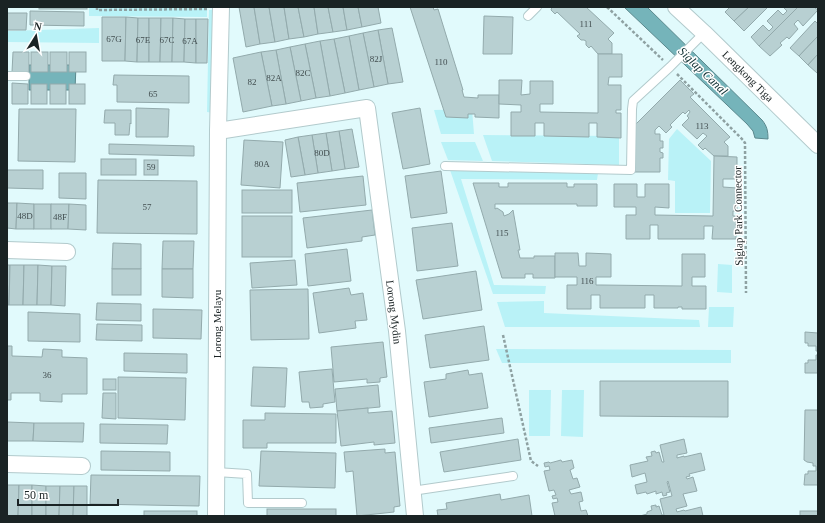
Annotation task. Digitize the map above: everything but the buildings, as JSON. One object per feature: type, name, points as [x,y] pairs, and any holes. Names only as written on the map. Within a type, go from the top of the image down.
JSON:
[{"type":"street","name":"Lengkong Tiga","points":[[676,7],[818,145]]},
{"type":"street","name":"Lorong Melayu","points":[[216,516],[218,8]]},
{"type":"street","name":"Lorong Mydin","points":[[218,131],[367,108],[397,331],[415,516]]},
{"type":"street","points":[[7,250],[67,252]]},
{"type":"street","points":[[7,464],[82,466]]},
{"type":"lane","points":[[528,16],[537,7]]},
{"type":"lane","points":[[445,166],[631,170],[633,101],[704,33]]},
{"type":"lane","points":[[7,76],[26,76]]},
{"type":"lane","points":[[216,472],[247,474],[248,503],[302,504]]},
{"type":"lane","points":[[412,491],[513,476]]},
{"type":"path","points":[[97,7],[97,10],[218,8]]},
{"type":"path","name":"Siglap Park Connector","points":[[743,140],[745,143],[746,293]]},
{"type":"path","points":[[503,335],[531,461],[538,466]]},
{"type":"shaded area","points":[[89,7],[207,7],[207,17],[89,16]]},
{"type":"shaded area","points":[[209,10],[217,10],[214,113],[207,112]]},
{"type":"shaded area","points":[[99,28],[99,43],[7,42],[7,31]]},
{"type":"shaded area","points":[[472,109],[474,134],[441,134],[434,110]]},
{"type":"shaded area","points":[[677,129],[711,161],[710,213],[675,213],[675,181],[668,180],[669,139]]},
{"type":"shaded area","points":[[483,135],[619,136],[619,165],[492,161]]},
{"type":"shaded area","points":[[441,142],[475,142],[483,161],[448,160]]},
{"type":"shaded area","points":[[450,170],[598,173],[597,180],[461,179],[494,285],[546,286],[545,294],[493,294]]},
{"type":"shaded area","points":[[718,264],[732,265],[732,293],[717,292]]},
{"type":"shaded area","points":[[544,301],[544,313],[699,320],[700,327],[505,327],[497,302]]},
{"type":"shaded area","points":[[709,307],[734,307],[733,327],[708,327]]},
{"type":"shaded area","points":[[496,349],[731,350],[731,363],[502,363]]},
{"type":"shaded area","points":[[529,390],[551,390],[550,436],[529,436]]},
{"type":"shaded area","points":[[562,390],[584,390],[583,437],[561,436]]},
{"type":"water","name":"Siglap Canal","points":[[624,7],[647,7],[762,120],[767,129],[768,139],[755,138],[753,131],[747,124]]},
{"type":"water","points":[[29,65],[76,65],[75,90],[29,90]]}]
